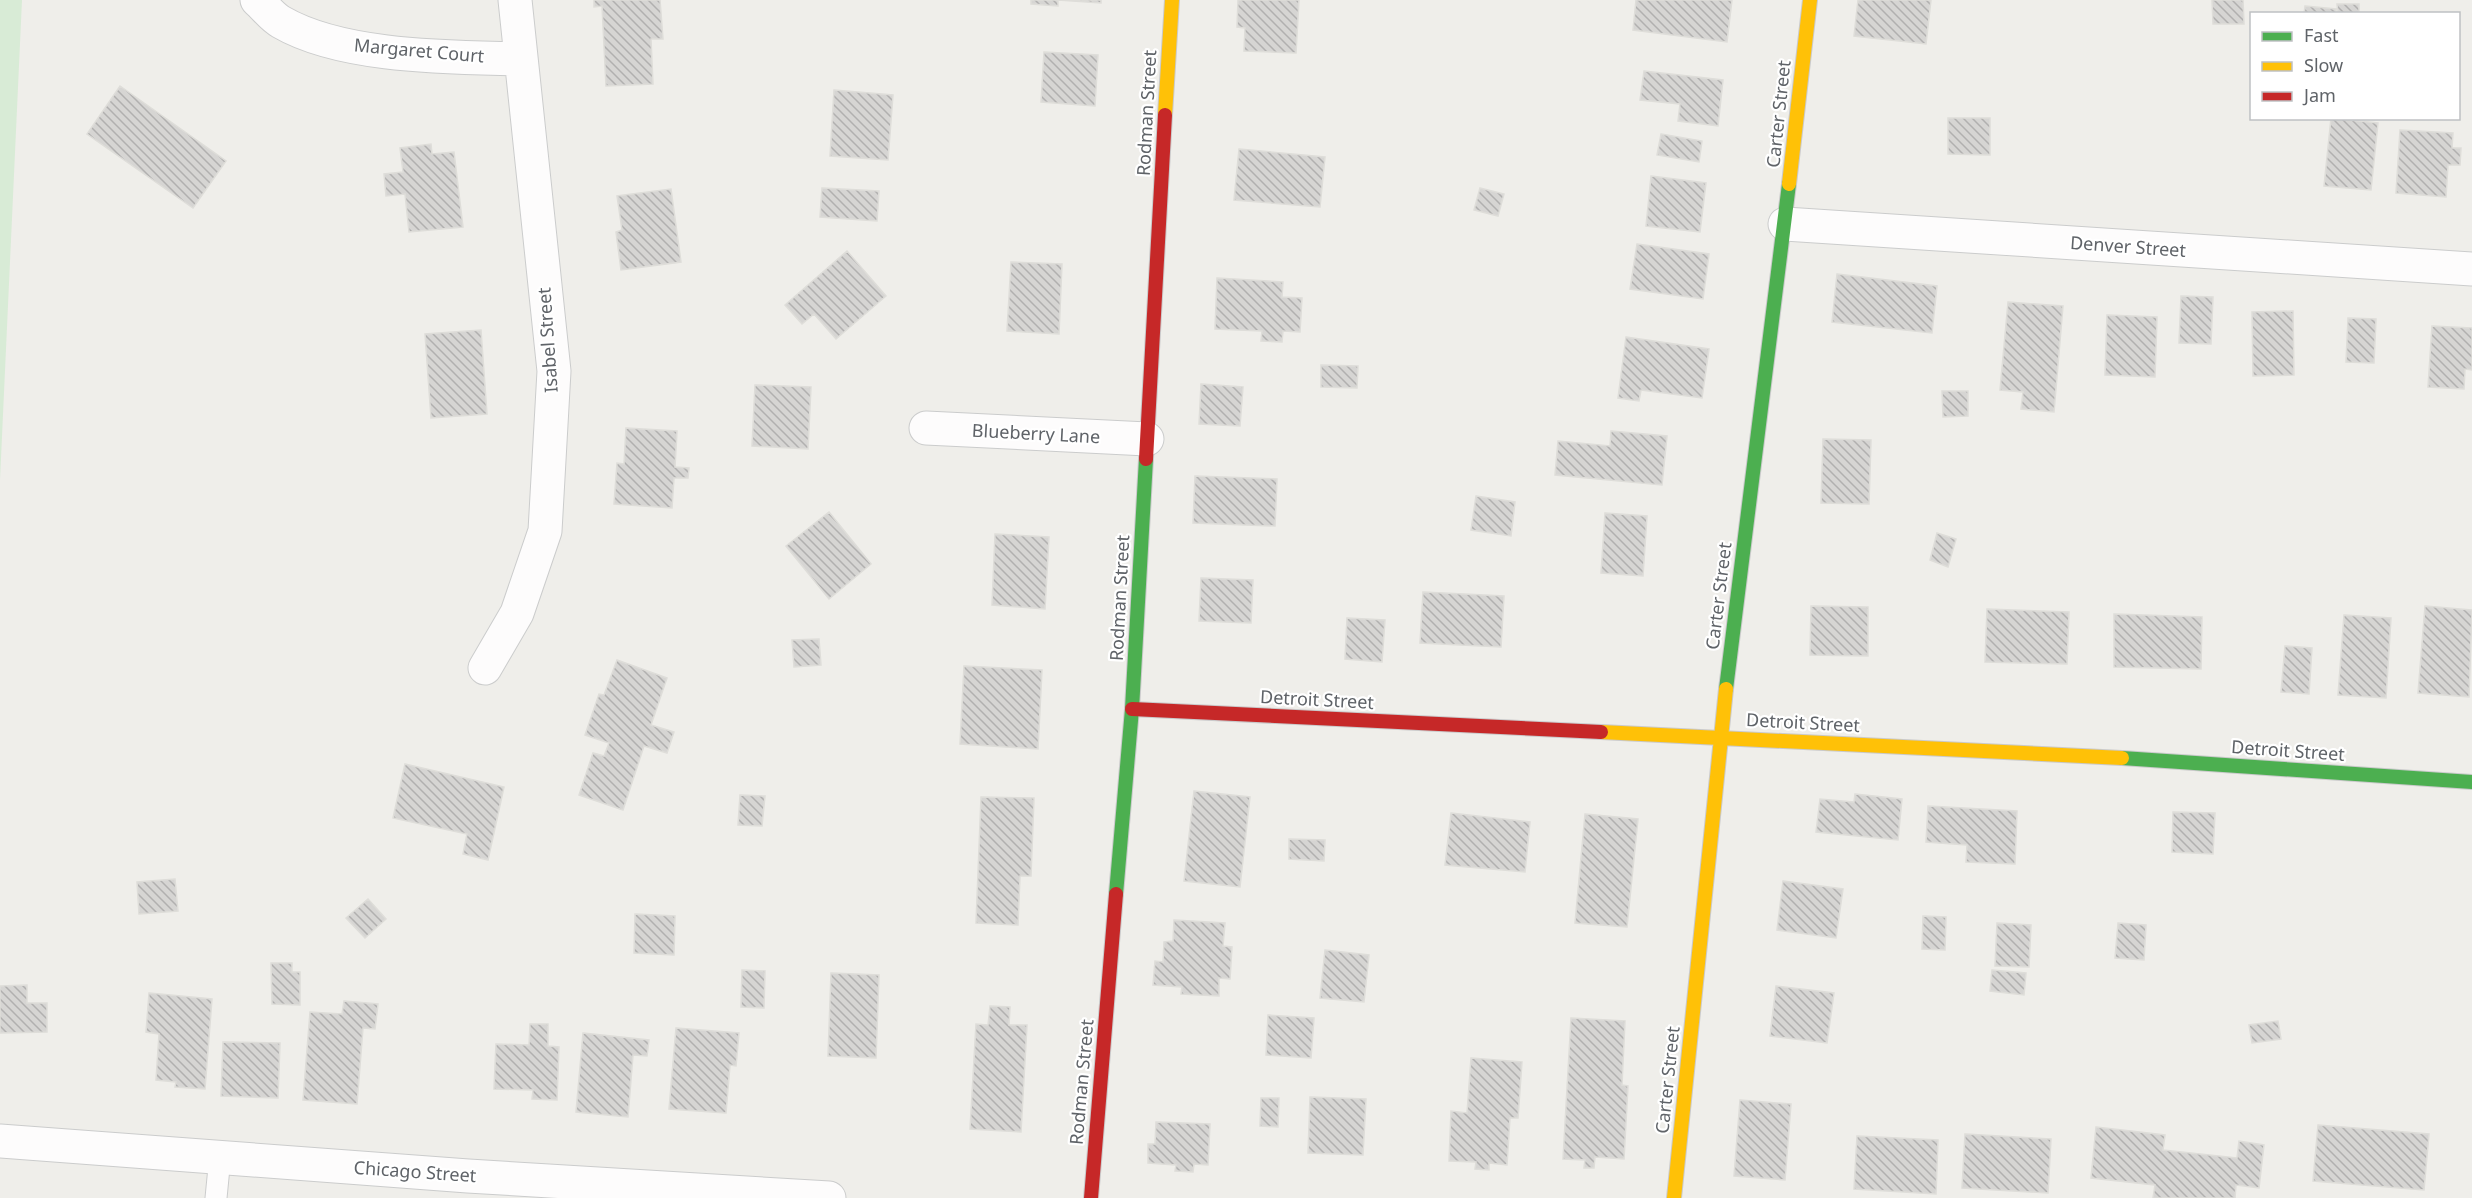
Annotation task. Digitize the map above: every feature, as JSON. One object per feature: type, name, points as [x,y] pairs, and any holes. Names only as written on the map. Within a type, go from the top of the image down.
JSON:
[{"type":"street","name":"Margaret Court","points":[[257,0],[279,22],[316,37],[366,49],[441,56],[521,59]]},
{"type":"street","name":"Isabel Street","points":[[485,668],[517,613],[545,531],[555,372],[515,0]]},
{"type":"street","name":"Rodman Street","points":[[1091,1198],[1132,709],[1172,0]]},
{"type":"street","name":"Carter Street","points":[[1674,1198],[1720,737],[1785,224],[1810,0]]},
{"type":"street","name":"Denver Street","points":[[1785,224],[2472,269]]},
{"type":"street","name":"Blueberry Lane","points":[[926,428],[1147,439]]},
{"type":"street","name":"Detroit Street","points":[[1132,709],[2082,755],[2472,782]]},
{"type":"street","name":"Chicago Street","points":[[0,1141],[468,1176],[830,1198]]},
{"type":"lane","points":[[216,1198],[220,1157]]},
{"type":"green space","points":[[0,0],[22,0],[0,480]]},
{"type":"building","points":[[594,0],[660,0],[663,39],[651,39],[653,84],[606,86],[602,6],[594,7]]},
{"type":"building","points":[[1031,0],[1058,0],[1058,6],[1031,4]]},
{"type":"building","points":[[1058,0],[1101,0],[1101,3]]},
{"type":"building","points":[[1238,0],[1299,0],[1296,53],[1244,51],[1245,28],[1237,27]]},
{"type":"building","points":[[1636,0],[1732,0],[1727,42],[1633,30]]},
{"type":"building","points":[[1858,0],[1931,0],[1926,44],[1854,36]]},
{"type":"building","points":[[2212,0],[2243,0],[2244,24],[2213,24]]},
{"type":"building","points":[[2337,4],[2359,4],[2359,12],[2338,12]]},
{"type":"building","points":[[2305,6],[2336,9],[2336,12],[2304,12]]},
{"type":"building","points":[[1044,52],[1098,55],[1095,106],[1041,102]]},
{"type":"building","points":[[1644,71],[1723,80],[1718,126],[1678,121],[1680,104],[1640,100]]},
{"type":"building","points":[[120,86],[226,161],[193,208],[87,134]]},
{"type":"building","points":[[834,90],[893,95],[888,160],[830,156]]},
{"type":"building","points":[[1948,118],[1990,118],[1990,155],[1948,154]]},
{"type":"building","points":[[2331,120],[2378,123],[2371,190],[2324,186]]},
{"type":"building","points":[[2400,130],[2453,133],[2452,148],[2461,148],[2460,165],[2448,165],[2446,197],[2396,193]]},
{"type":"building","points":[[1661,134],[1702,141],[1699,162],[1657,155]]},
{"type":"building","points":[[431,144],[432,154],[454,152],[463,227],[409,232],[405,194],[386,196],[384,174],[403,172],[400,148]]},
{"type":"building","points":[[1239,149],[1325,157],[1320,207],[1234,200]]},
{"type":"building","points":[[1651,176],[1706,183],[1700,232],[1646,226]]},
{"type":"building","points":[[822,188],[879,191],[877,221],[820,217]]},
{"type":"building","points":[[1480,188],[1504,194],[1498,216],[1474,210]]},
{"type":"building","points":[[671,189],[681,262],[621,270],[616,232],[622,230],[617,196]]},
{"type":"building","points":[[1637,244],[1709,254],[1703,299],[1630,289]]},
{"type":"building","points":[[847,251],[886,296],[836,339],[814,314],[802,324],[785,305]]},
{"type":"building","points":[[1011,262],[1062,264],[1059,334],[1007,331]]},
{"type":"building","points":[[1837,274],[1937,286],[1932,333],[1832,322]]},
{"type":"building","points":[[1217,278],[1283,282],[1282,297],[1302,298],[1300,332],[1283,331],[1282,342],[1261,341],[1262,331],[1215,329]]},
{"type":"building","points":[[2181,296],[2213,297],[2211,344],[2179,343]]},
{"type":"building","points":[[2008,302],[2063,306],[2054,412],[2021,409],[2023,392],[2000,390]]},
{"type":"building","points":[[2293,311],[2294,375],[2253,376],[2252,312]]},
{"type":"building","points":[[2107,315],[2157,317],[2155,377],[2105,375]]},
{"type":"building","points":[[2348,318],[2376,319],[2374,363],[2346,362]]},
{"type":"building","points":[[2432,326],[2472,328],[2472,370],[2465,369],[2464,389],[2428,387]]},
{"type":"building","points":[[481,330],[487,414],[431,418],[425,334]]},
{"type":"building","points":[[1626,337],[1709,349],[1702,398],[1641,390],[1639,401],[1618,398]]},
{"type":"building","points":[[1321,365],[1358,366],[1357,388],[1321,387]]},
{"type":"building","points":[[1201,384],[1243,387],[1240,426],[1199,424]]},
{"type":"building","points":[[755,385],[811,387],[808,449],[752,446]]},
{"type":"building","points":[[1942,391],[1968,391],[1968,416],[1943,417]]},
{"type":"building","points":[[626,428],[677,431],[675,467],[689,468],[688,478],[674,478],[672,508],[614,504],[617,463],[624,464]]},
{"type":"building","points":[[1611,431],[1667,436],[1662,485],[1555,475],[1558,441],[1610,446]]},
{"type":"building","points":[[1823,439],[1871,440],[1869,504],[1821,503]]},
{"type":"building","points":[[1195,476],[1277,479],[1275,526],[1193,523]]},
{"type":"building","points":[[1476,496],[1515,502],[1511,536],[1471,530]]},
{"type":"building","points":[[829,512],[871,564],[829,599],[786,546]]},
{"type":"building","points":[[1605,513],[1647,516],[1643,576],[1601,573]]},
{"type":"building","points":[[1937,533],[1956,539],[1948,567],[1930,560]]},
{"type":"building","points":[[995,534],[1049,537],[1045,609],[992,605]]},
{"type":"building","points":[[1201,578],[1253,580],[1251,623],[1199,621]]},
{"type":"building","points":[[1423,592],[1504,596],[1501,647],[1420,643]]},
{"type":"building","points":[[1811,606],[1868,607],[1868,656],[1810,655]]},
{"type":"building","points":[[2425,606],[2472,610],[2469,697],[2418,693]]},
{"type":"building","points":[[1987,609],[2069,612],[2067,664],[1985,662]]},
{"type":"building","points":[[2114,614],[2202,617],[2201,669],[2114,667]]},
{"type":"building","points":[[2344,615],[2391,618],[2386,698],[2338,695]]},
{"type":"building","points":[[1347,618],[1385,620],[1382,662],[1345,659]]},
{"type":"building","points":[[819,639],[821,665],[794,667],[792,640]]},
{"type":"building","points":[[2285,646],[2312,648],[2309,694],[2281,692]]},
{"type":"building","points":[[617,660],[667,678],[651,725],[674,732],[667,753],[644,746],[623,810],[579,795],[593,753],[604,756],[609,743],[585,735],[599,694],[604,695]]},
{"type":"building","points":[[964,666],[1042,670],[1038,749],[960,744]]},
{"type":"building","points":[[405,764],[504,787],[488,860],[463,854],[467,834],[393,818]]},
{"type":"building","points":[[1194,791],[1250,797],[1240,887],[1184,881]]},
{"type":"building","points":[[1855,794],[1902,799],[1898,840],[1816,832],[1820,799],[1854,802]]},
{"type":"building","points":[[740,795],[765,796],[762,826],[738,825]]},
{"type":"building","points":[[981,797],[1034,798],[1031,876],[1020,876],[1018,925],[976,923]]},
{"type":"building","points":[[1928,806],[2017,811],[2015,864],[1966,862],[1967,845],[1926,842]]},
{"type":"building","points":[[2173,812],[2215,813],[2213,854],[2172,852]]},
{"type":"building","points":[[1451,813],[1530,822],[1525,872],[1445,865]]},
{"type":"building","points":[[1585,814],[1638,819],[1627,927],[1575,923]]},
{"type":"building","points":[[1289,839],[1325,840],[1324,861],[1289,859]]},
{"type":"building","points":[[175,879],[178,911],[139,914],[137,882]]},
{"type":"building","points":[[1783,881],[1843,889],[1836,938],[1777,930]]},
{"type":"building","points":[[368,899],[386,919],[365,938],[346,918]]},
{"type":"building","points":[[635,914],[675,916],[674,955],[634,953]]},
{"type":"building","points":[[1923,916],[1946,917],[1945,950],[1922,949]]},
{"type":"building","points":[[1174,920],[1225,923],[1223,946],[1232,947],[1230,979],[1219,978],[1219,996],[1181,994],[1182,987],[1153,985],[1155,961],[1163,962],[1164,942],[1173,941]]},
{"type":"building","points":[[1997,923],[2031,925],[2029,967],[1995,966]]},
{"type":"building","points":[[2118,923],[2146,925],[2144,960],[2115,958]]},
{"type":"building","points":[[1325,950],[1369,955],[1364,1002],[1320,998]]},
{"type":"building","points":[[271,963],[292,963],[292,972],[300,972],[300,1005],[272,1004]]},
{"type":"building","points":[[742,970],[765,971],[764,1008],[741,1007]]},
{"type":"building","points":[[1992,970],[2026,973],[2024,995],[1990,991]]},
{"type":"building","points":[[831,973],[879,975],[876,1058],[828,1056]]},
{"type":"building","points":[[27,985],[27,1003],[47,1003],[47,1032],[0,1033],[0,986]]},
{"type":"building","points":[[1776,986],[1834,993],[1827,1043],[1770,1036]]},
{"type":"building","points":[[149,993],[212,999],[205,1089],[175,1087],[176,1082],[156,1080],[159,1034],[146,1032]]},
{"type":"building","points":[[344,1001],[378,1004],[375,1029],[363,1028],[357,1104],[303,1100],[310,1012],[342,1014]]},
{"type":"building","points":[[990,1006],[1010,1007],[1009,1025],[1027,1025],[1021,1132],[970,1129],[976,1024],[988,1025]]},
{"type":"building","points":[[1268,1015],[1314,1018],[1311,1058],[1266,1055]]},
{"type":"building","points":[[1571,1018],[1625,1021],[1622,1085],[1628,1086],[1624,1159],[1595,1157],[1594,1168],[1584,1168],[1585,1160],[1563,1159]]},
{"type":"building","points":[[2278,1021],[2281,1039],[2252,1043],[2249,1025]]},
{"type":"building","points":[[530,1024],[548,1024],[548,1046],[559,1047],[557,1100],[532,1099],[533,1090],[494,1089],[496,1044],[529,1045]]},
{"type":"building","points":[[676,1028],[739,1033],[736,1066],[730,1065],[726,1113],[669,1109]]},
{"type":"building","points":[[583,1033],[649,1040],[647,1056],[633,1055],[628,1117],[576,1112]]},
{"type":"building","points":[[223,1042],[280,1043],[278,1098],[221,1096]]},
{"type":"building","points":[[1471,1058],[1522,1062],[1518,1118],[1510,1118],[1507,1165],[1489,1163],[1489,1170],[1475,1169],[1476,1162],[1449,1161],[1451,1111],[1467,1113]]},
{"type":"building","points":[[1310,1097],[1366,1099],[1363,1155],[1308,1153]]},
{"type":"building","points":[[1261,1098],[1279,1098],[1278,1127],[1260,1126]]},
{"type":"building","points":[[1740,1100],[1791,1104],[1785,1180],[1734,1176]]},
{"type":"building","points":[[1156,1122],[1210,1124],[1208,1165],[1194,1164],[1193,1172],[1175,1171],[1176,1165],[1148,1163],[1148,1144],[1155,1144]]},
{"type":"building","points":[[2318,1125],[2429,1134],[2424,1190],[2313,1181]]},
{"type":"building","points":[[2096,1127],[2165,1135],[2163,1150],[2237,1158],[2239,1141],[2264,1145],[2259,1188],[2236,1185],[2235,1198],[2153,1198],[2155,1185],[2091,1178]]},
{"type":"building","points":[[1965,1134],[2051,1139],[2048,1193],[1962,1188]]},
{"type":"building","points":[[1857,1136],[1938,1140],[1936,1194],[1854,1189]]},
{"type":"traffic: fast","points":[[1726,689],[1789,184]]},
{"type":"traffic: fast","points":[[1116,894],[1132,709],[1146,459]]},
{"type":"traffic: fast","points":[[2122,758],[2472,782]]},
{"type":"traffic: slow","points":[[1165,115],[1172,0]]},
{"type":"traffic: slow","points":[[1789,184],[1810,0]]},
{"type":"traffic: slow","points":[[1674,1198],[1726,689]]},
{"type":"traffic: slow","points":[[1601,732],[2122,758]]},
{"type":"traffic: jam","points":[[1146,459],[1165,115]]},
{"type":"traffic: jam","points":[[1132,709],[1601,732]]},
{"type":"traffic: jam","points":[[1091,1198],[1116,894]]}]
